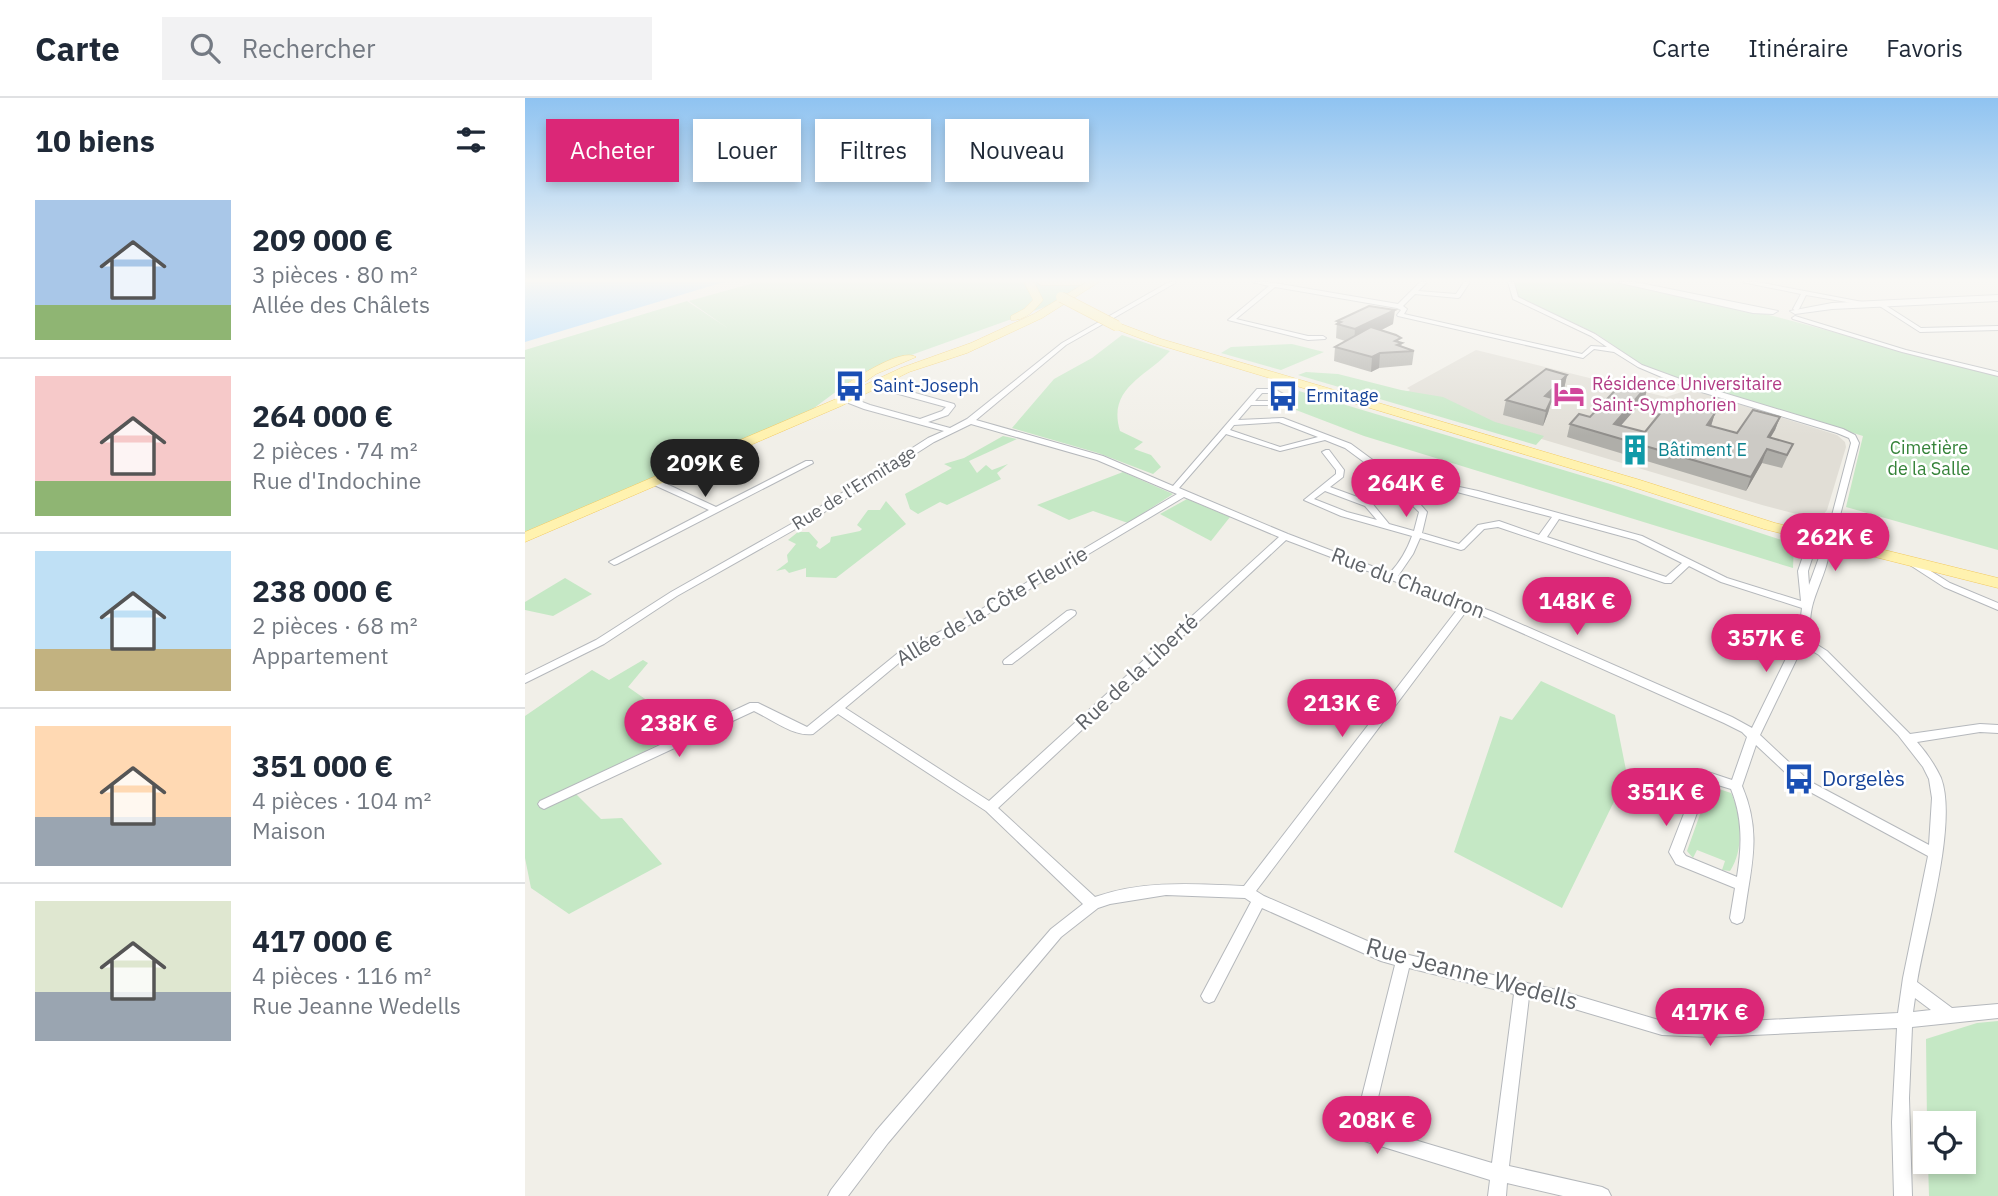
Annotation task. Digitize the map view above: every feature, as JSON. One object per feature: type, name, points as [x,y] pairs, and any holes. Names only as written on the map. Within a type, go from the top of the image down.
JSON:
[{"type":"main road","points":[[525,537],[889,381],[986,333]]},
{"type":"main road","points":[[837,404],[864,376],[916,355],[992,333]]},
{"type":"main road","points":[[1136,333],[1635,483],[1705,508],[1998,572]]},
{"type":"main road","points":[[889,381],[881,375],[883,370],[916,355]]},
{"type":"main road","points":[[1827,535],[1913,564],[1998,583]]},
{"type":"street","name":"Rue de l'Ermitage","points":[[525,679],[600,642],[674,594],[812,516],[950,430],[970,421],[1065,344],[1084,333]]},
{"type":"street","points":[[1288,333],[1323,338]]},
{"type":"street","points":[[1481,333],[1583,356],[1593,347],[1615,351]]},
{"type":"street","points":[[1589,333],[1630,362],[1671,379],[1852,437],[1855,443],[1827,535],[1826,552],[1807,606]]},
{"type":"street","points":[[1851,333],[1886,346],[1998,374]]},
{"type":"street","points":[[889,381],[898,391],[951,406],[934,418],[923,421]]},
{"type":"street","name":"Allée de la Côte Fleurie","points":[[544,804],[754,706],[801,730],[809,731],[902,655],[967,622],[1179,492],[1250,403]]},
{"type":"street","points":[[837,404],[923,421],[950,430]]},
{"type":"street","points":[[1233,423],[1280,420],[1358,451],[1382,471],[1392,475],[1457,489],[1639,538],[1724,580],[1807,606]]},
{"type":"street","name":"Rue du Chaudron","points":[[970,421],[1100,458],[1285,536],[1466,605],[1728,720],[1754,735],[1805,784],[1933,853]]},
{"type":"street","points":[[1226,431],[1280,449],[1327,438]]},
{"type":"street","points":[[1326,452],[1340,470],[1340,475],[1308,500],[1385,525],[1461,547],[1481,527],[1499,524],[1668,581],[1688,562]]},
{"type":"street","points":[[614,562],[809,463]]},
{"type":"street","points":[[1392,475],[1393,481],[1423,512],[1418,535],[1405,563],[1392,577]]},
{"type":"street","points":[[655,482],[716,510]]},
{"type":"street","points":[[1324,488],[1368,505],[1385,525]]},
{"type":"street","points":[[1416,503],[1457,489]]},
{"type":"street","points":[[1542,537],[1557,516]]},
{"type":"street","points":[[1737,918],[1749,829],[1748,815],[1735,786],[1754,735],[1799,644],[1806,624],[1804,564],[1812,544],[1827,535]]},
{"type":"street","name":"Rue de la Liberté","points":[[990,808],[1285,536]]},
{"type":"street","points":[[1913,564],[1947,585],[1998,607]]},
{"type":"street","points":[[1209,996],[1253,896],[1466,605]]},
{"type":"street","points":[[1008,662],[1071,612]]},
{"type":"street","points":[[1806,624],[1823,653]]},
{"type":"street","points":[[1799,644],[1812,646],[1823,653],[1907,739],[1923,757],[1939,791],[1940,806],[1905,1020],[1902,1082],[1903,1196]]},
{"type":"street","points":[[839,709],[990,808],[1093,904]]},
{"type":"street","points":[[1907,739],[1980,728],[1998,729]]},
{"type":"street","points":[[1735,786],[1708,777],[1703,778],[1676,852],[1681,860],[1740,884]]},
{"type":"street","name":"Rue Jeanne Wedells","points":[[837,1196],[882,1137],[1056,933],[1093,904],[1109,898],[1166,889],[1253,896],[1380,954],[1561,998],[1662,1028],[1682,1030],[1905,1020],[1998,1011]]},
{"type":"street","points":[[1403,961],[1361,1132],[1500,1172],[1602,1196]]},
{"type":"street","points":[[1910,985],[1950,1016]]},
{"type":"street","points":[[1497,1196],[1523,989]]},
{"type":"shaded area","points":[[1476,350],[1666,397],[1691,389],[1837,435],[1845,442],[1846,447],[1827,510],[1822,516],[1812,518],[1762,505],[1505,428],[1406,393],[1410,390],[1407,388]]},
{"type":"green space","points":[[580,333],[972,333],[861,373],[810,411],[525,532],[525,350]]},
{"type":"green space","name":"Cimetière de la Salle","points":[[1594,333],[1837,333],[1998,376],[1998,550],[1846,507],[1863,436],[1649,369]]},
{"type":"green space","points":[[1122,335],[1170,351],[1131,385],[1119,404],[1117,416],[1120,431],[1143,442],[1134,449],[1151,455],[1161,467],[1153,474],[1098,453],[1012,428],[1054,379],[1092,358]]},
{"type":"green space","points":[[1292,344],[1324,352],[1281,370],[1221,353],[1231,347]]},
{"type":"green space","points":[[1306,372],[1338,374],[1401,390],[1443,397],[1495,422],[1544,436],[1536,445],[1298,375]]},
{"type":"green space","points":[[1299,391],[1610,484],[1794,544],[1793,568],[1364,436],[1296,410]]},
{"type":"green space","points":[[1003,436],[1017,439],[969,461],[977,473],[986,465],[992,470],[1008,464],[997,473],[1001,479],[947,505],[940,502],[918,514],[910,509],[905,494],[952,468],[944,464],[964,458]]},
{"type":"green space","points":[[1123,472],[1173,494],[1128,523],[1093,511],[1069,520],[1037,505]]},
{"type":"green space","points":[[1187,499],[1230,517],[1211,541],[1160,514]]},
{"type":"green space","points":[[886,501],[906,524],[836,578],[806,577],[806,568],[789,573],[785,569],[776,571],[788,562],[787,555],[796,544],[788,540],[798,532],[809,532],[818,542],[816,546],[820,549],[830,542],[831,537],[860,531],[862,529],[857,525],[868,510],[880,510]]},
{"type":"green space","points":[[565,578],[592,594],[553,616],[525,610],[525,602]]},
{"type":"green space","points":[[643,660],[648,663],[628,687],[688,729],[571,789],[601,819],[622,818],[662,864],[569,914],[531,888],[525,858],[525,716],[592,670],[609,680]]},
{"type":"green space","points":[[1541,681],[1615,715],[1627,775],[1562,908],[1454,852],[1500,716],[1512,720]]},
{"type":"green space","points":[[1710,786],[1731,793],[1735,802],[1740,833],[1738,853],[1730,871],[1722,870],[1725,861],[1697,850],[1693,858],[1687,851]]},
{"type":"green space","points":[[1998,1021],[1998,1196],[1929,1196],[1928,1174],[1976,1174],[1976,1111],[1927,1111],[1926,1039],[1977,1023]]},
{"type":"water","points":[[525,333],[554,333],[525,342]]},
{"type":"building","points":[[1360,333],[1390,333],[1401,338],[1395,341],[1402,343],[1397,345],[1414,351],[1380,353],[1372,357],[1335,347]]},
{"type":"building","points":[[1546,369],[1567,375],[1545,396],[1552,398],[1546,411],[1506,400]]},
{"type":"building","points":[[1625,380],[1648,385],[1614,424],[1645,432],[1670,401],[1715,413],[1707,425],[1737,433],[1753,410],[1780,417],[1768,437],[1793,444],[1787,455],[1767,449],[1751,477],[1570,424],[1579,414],[1590,417]]},
{"type":"place","name":"Saint-Joseph","points":[[850,386]]},
{"type":"place","name":"Résidence Universitaire Saint-Symphorien","points":[[1569,394]]},
{"type":"place","name":"Ermitage","points":[[1283,396]]},
{"type":"place","name":"Bâtiment E","points":[[1635,450]]},
{"type":"place","name":"Dorgelès","points":[[1799,779]]}]
